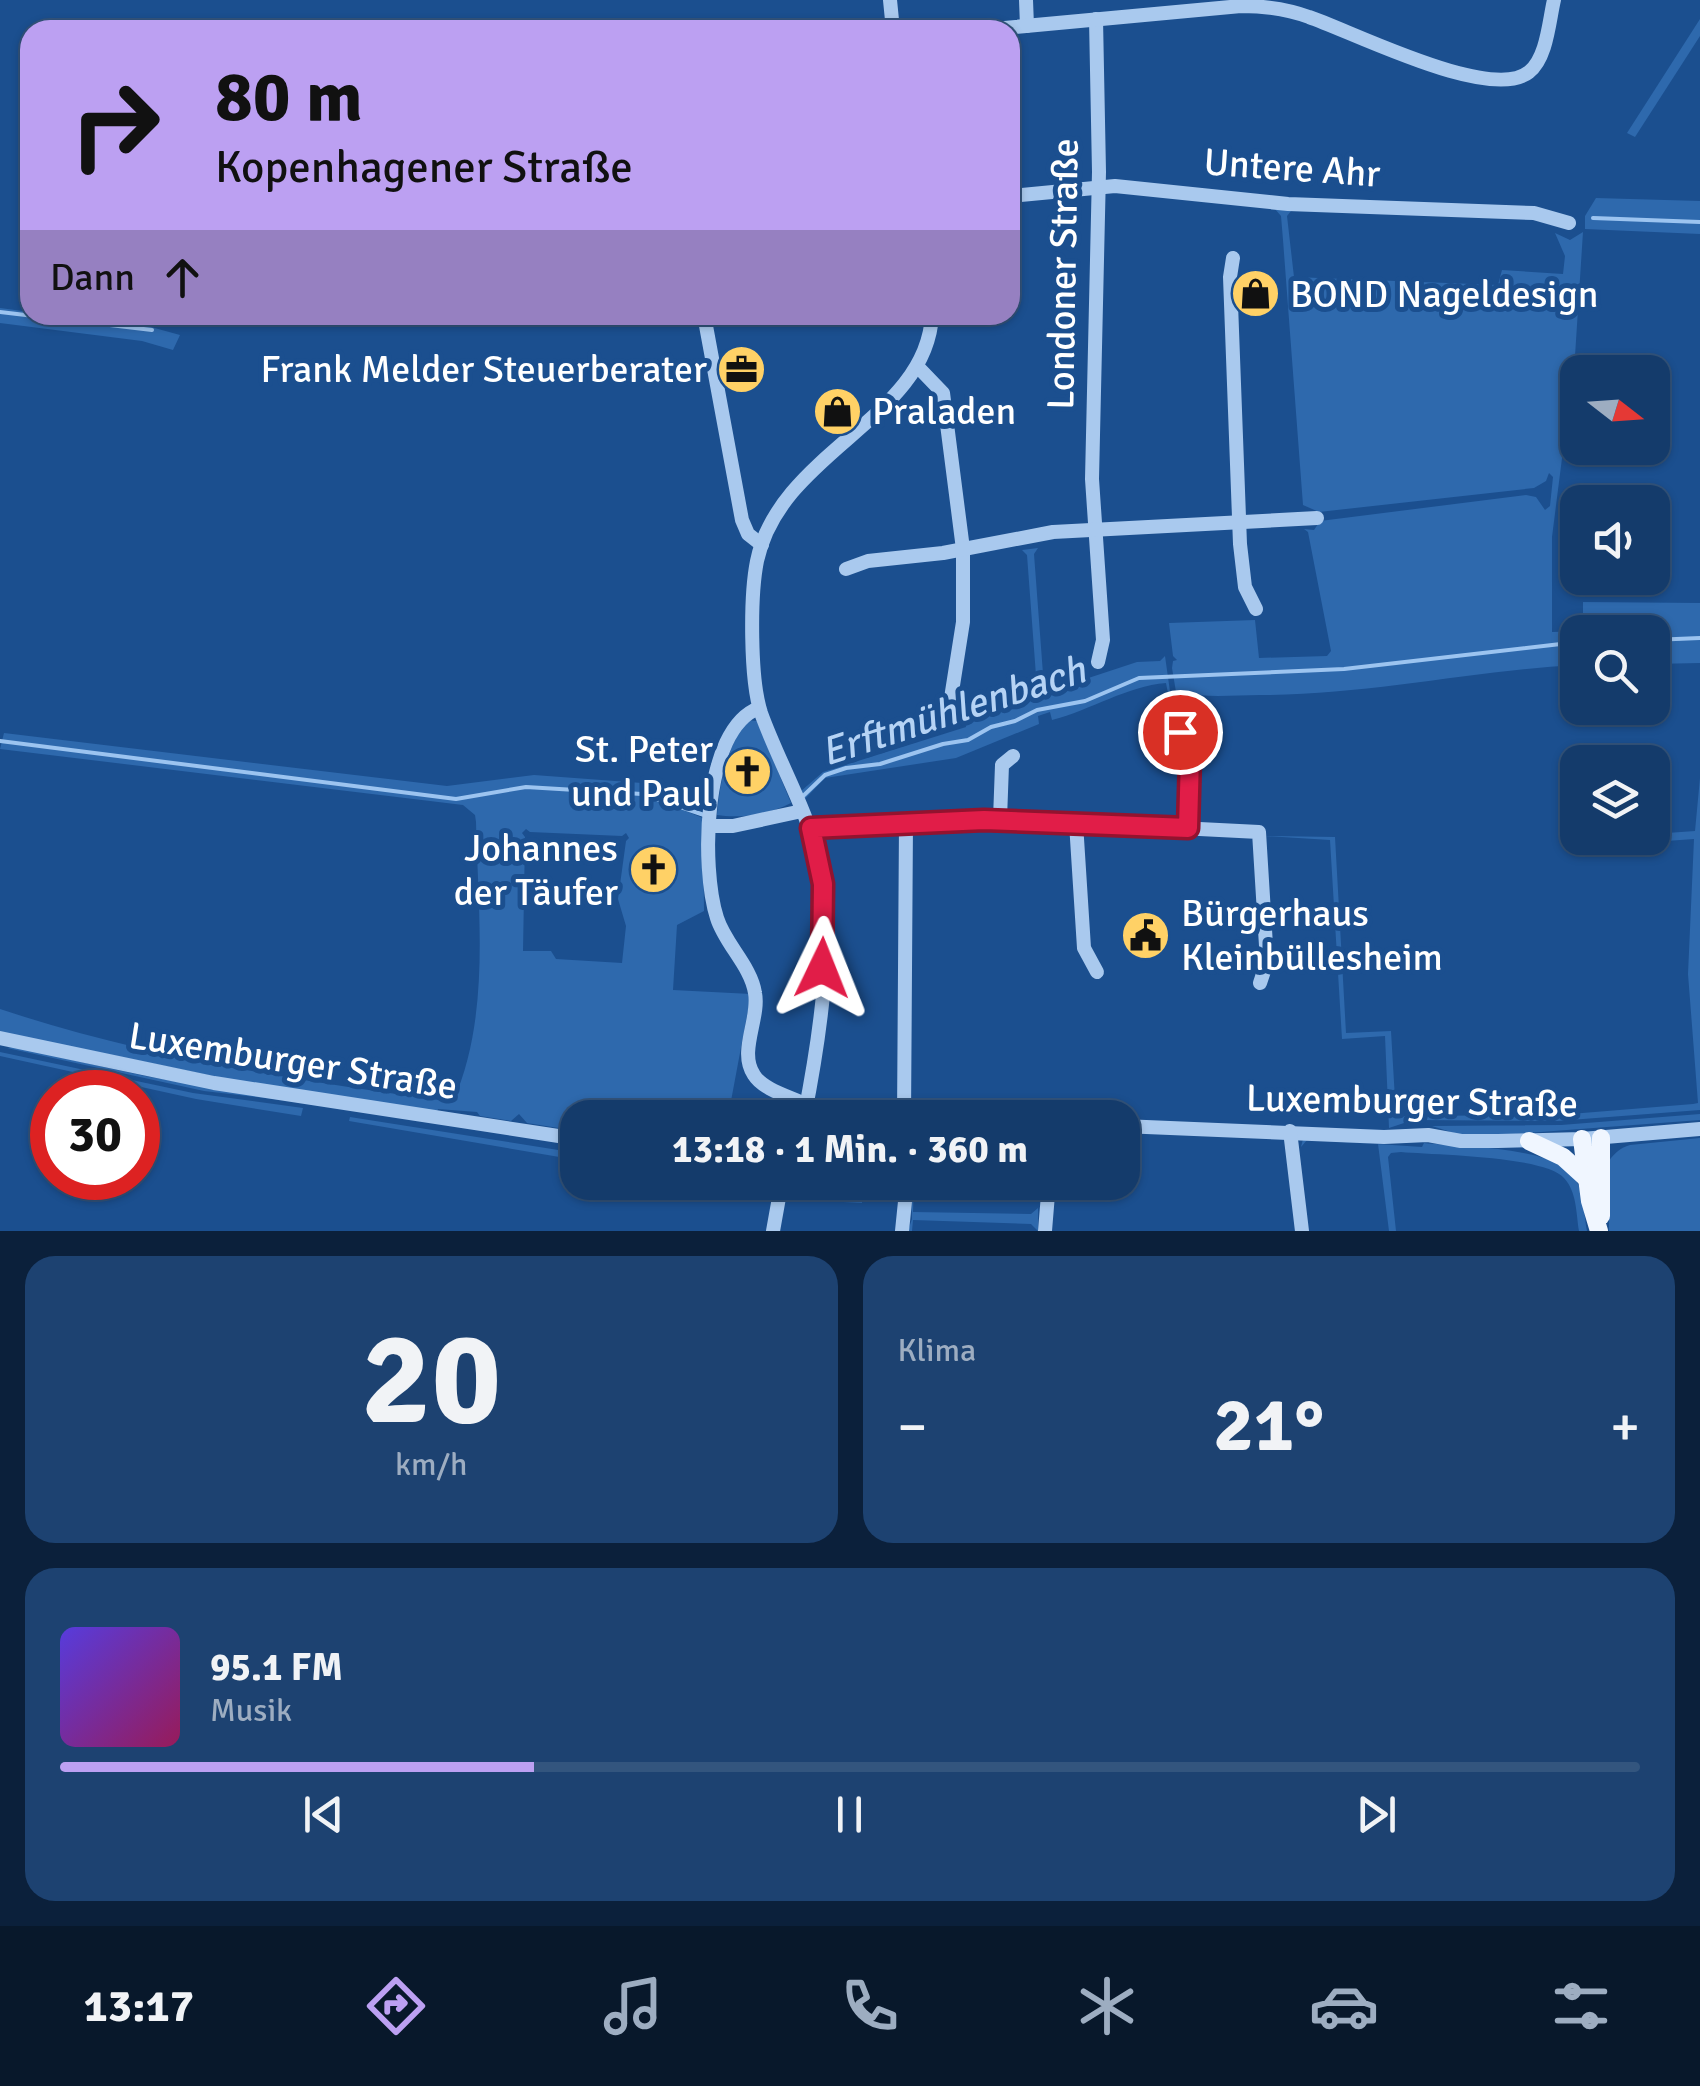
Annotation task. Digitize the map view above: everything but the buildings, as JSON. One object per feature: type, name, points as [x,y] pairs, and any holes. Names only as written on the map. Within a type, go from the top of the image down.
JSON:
[{"type":"main road","points":[[1599,1231],[1601,1138]]},
{"type":"main road","points":[[1582,1139],[1585,1176],[1599,1231]]},
{"type":"main road","points":[[1528,1141],[1564,1157],[1585,1176]]},
{"type":"street","points":[[1026,0],[1026,26]]},
{"type":"street","points":[[1020,27],[1267,3],[1427,64],[1510,79],[1527,74],[1537,62],[1554,0]]},
{"type":"street","name":"Londoner Straße","points":[[1096,19],[1098,186],[1092,479],[1104,640],[1098,662]]},
{"type":"street","name":"Untere Ahr","points":[[1020,195],[1098,186],[1288,204],[1534,213],[1568,223]]},
{"type":"street","points":[[1234,258],[1230,277],[1245,587],[1256,608]]},
{"type":"street","points":[[706,325],[742,520],[748,534],[762,544]]},
{"type":"street","points":[[808,1100],[819,1030],[823,884],[811,828],[759,708],[754,591],[762,544],[776,514],[798,483],[901,388],[918,367],[929,343],[931,325]]},
{"type":"street","points":[[918,367],[943,393],[963,549],[964,607],[948,718]]},
{"type":"street","points":[[846,570],[868,561],[1052,532],[1317,518]]},
{"type":"street","points":[[759,708],[741,717],[725,741],[716,771],[710,820],[712,886],[716,917],[756,994],[749,1052],[752,1072],[787,1100]]},
{"type":"street","points":[[1180,732],[1190,757],[1188,828]]},
{"type":"street","points":[[1000,820],[1002,765],[1013,756]]},
{"type":"street","points":[[710,820],[764,821],[799,804]]},
{"type":"street","points":[[811,828],[1000,820],[1258,832],[1267,962],[1260,983]]},
{"type":"street","points":[[904,1100],[906,823]]},
{"type":"street","points":[[1076,823],[1084,948],[1097,972]]},
{"type":"street","name":"Luxemburger Straße","points":[[0,1038],[214,1083],[560,1137]]},
{"type":"street","name":"Luxemburger Straße","points":[[1140,1127],[1528,1141],[1700,1129]]},
{"type":"street","points":[[1290,1131],[1302,1231]]},
{"type":"street","points":[[773,1231],[779,1200]]},
{"type":"street","points":[[1045,1231],[1048,1200]]},
{"type":"shaded area","points":[[1700,19],[1700,36],[1635,137],[1627,133]]},
{"type":"shaded area","points":[[1596,198],[1700,201],[1700,234],[1585,229],[1585,216]]},
{"type":"shaded area","points":[[1275,209],[1291,211],[1287,216],[1294,277],[1498,285],[1502,270],[1563,274],[1565,256],[1555,233],[1570,240],[1583,232],[1575,355],[1560,355],[1561,465],[1552,537],[1552,632],[1560,632],[1560,667],[1301,694],[1183,693],[1194,754],[1189,732],[1182,728],[1172,668],[1177,660],[1173,656],[1169,623],[1255,620],[1259,658],[1327,656],[1331,651],[1308,532],[1304,529],[1314,530],[1320,521],[1526,495],[1536,497],[1545,510],[1550,506],[1553,477],[1549,473],[1546,481],[1534,488],[1319,512],[1303,505],[1281,216]]},
{"type":"shaded area","points":[[0,308],[20,311],[20,325],[131,325],[180,335],[173,350],[142,341],[0,323]]},
{"type":"shaded area","points":[[1038,548],[1034,554],[1044,687],[1049,691],[1137,662],[1160,661],[1165,656],[1177,741],[1166,683],[1152,685],[1052,720],[1050,712],[1038,716],[1039,724],[956,758],[825,778],[804,800],[800,792],[823,772],[966,727],[965,720],[1033,697],[1037,689],[1027,555],[1022,550]]},
{"type":"shaded area","points":[[1583,602],[1700,603],[1700,663],[1670,664],[1670,615],[1583,615]]},
{"type":"shaded area","points":[[746,720],[757,721],[791,803],[755,815],[717,815],[726,766]]},
{"type":"shaded area","points":[[4,733],[447,786],[534,775],[642,783],[642,787],[664,796],[663,802],[703,818],[704,911],[677,925],[673,990],[751,994],[731,1100],[560,1100],[560,1128],[527,1123],[519,1114],[511,1121],[480,1116],[477,1112],[437,1112],[252,1084],[0,1032],[0,1009],[168,1054],[453,1102],[473,1034],[480,964],[476,822],[475,815],[463,805],[0,749]],"holes":[[[526,829],[622,836],[626,833],[629,838],[618,899],[626,926],[622,963],[556,959],[551,951],[523,951],[522,833]]]},
{"type":"shaded area","points":[[1700,778],[1700,1110],[1557,1121],[1413,1120],[1389,1128],[1385,1036],[1342,1039],[1330,840],[1264,836],[1335,837],[1346,1033],[1391,1031],[1396,1116],[1558,1115],[1698,1103],[1688,974],[1694,839],[1670,841],[1670,833],[1695,831]]},
{"type":"shaded area","points":[[13,1047],[118,1070],[108,1070],[7,1048]]},
{"type":"shaded area","points":[[0,1052],[85,1070],[64,1070],[0,1056]]},
{"type":"shaded area","points":[[160,1079],[282,1100],[204,1091]]},
{"type":"shaded area","points":[[160,1086],[303,1108],[301,1116],[160,1091]]},
{"type":"shaded area","points":[[1700,1114],[1700,1120],[1515,1134],[1457,1134],[1432,1126],[1561,1125]]},
{"type":"shaded area","points":[[350,1117],[560,1150],[560,1157],[349,1121]]},
{"type":"shaded area","points":[[1700,1138],[1700,1231],[1609,1231],[1609,1161],[1613,1155],[1630,1145]]},
{"type":"shaded area","points":[[1378,1144],[1482,1147],[1547,1159],[1563,1167],[1577,1182],[1587,1231],[1579,1231],[1571,1190],[1564,1178],[1553,1171],[1513,1161],[1401,1152],[1388,1157],[1396,1231],[1389,1231]]},
{"type":"shaded area","points":[[806,1200],[862,1200],[862,1203]]},
{"type":"shaded area","points":[[911,1200],[913,1212],[1031,1214],[1038,1208],[1038,1231],[1031,1224],[913,1220],[912,1231],[908,1231]]},
{"type":"waterway","points":[[1593,218],[1700,222]]},
{"type":"waterway","points":[[0,312],[20,314]]},
{"type":"waterway","points":[[110,325],[152,330]]},
{"type":"waterway","name":"Erftmühlenbach","points":[[1670,639],[1700,638]]},
{"type":"waterway","name":"Erftmühlenbach","points":[[801,798],[825,775],[968,740],[1037,710],[1085,701],[1139,678],[1344,669],[1560,644]]},
{"type":"waterway","name":"Erftmühlenbach","points":[[0,741],[456,799],[526,787],[642,794],[707,816]]},
{"type":"place","name":"BOND Nageldesign","points":[[1255,294]]},
{"type":"place","name":"Frank Melder Steuerberater","points":[[742,369]]},
{"type":"place","name":"Praladen","points":[[837,411]]},
{"type":"place","name":"St. Peter und Paul","points":[[748,771]]},
{"type":"place","name":"Johannes der Täufer","points":[[653,870]]},
{"type":"place","name":"Bürgerhaus Kleinbüllesheim","points":[[1146,935]]},
{"type":"route","points":[[822,968],[823,884],[811,828],[984,820],[1188,828],[1190,757],[1180,732]]}]
